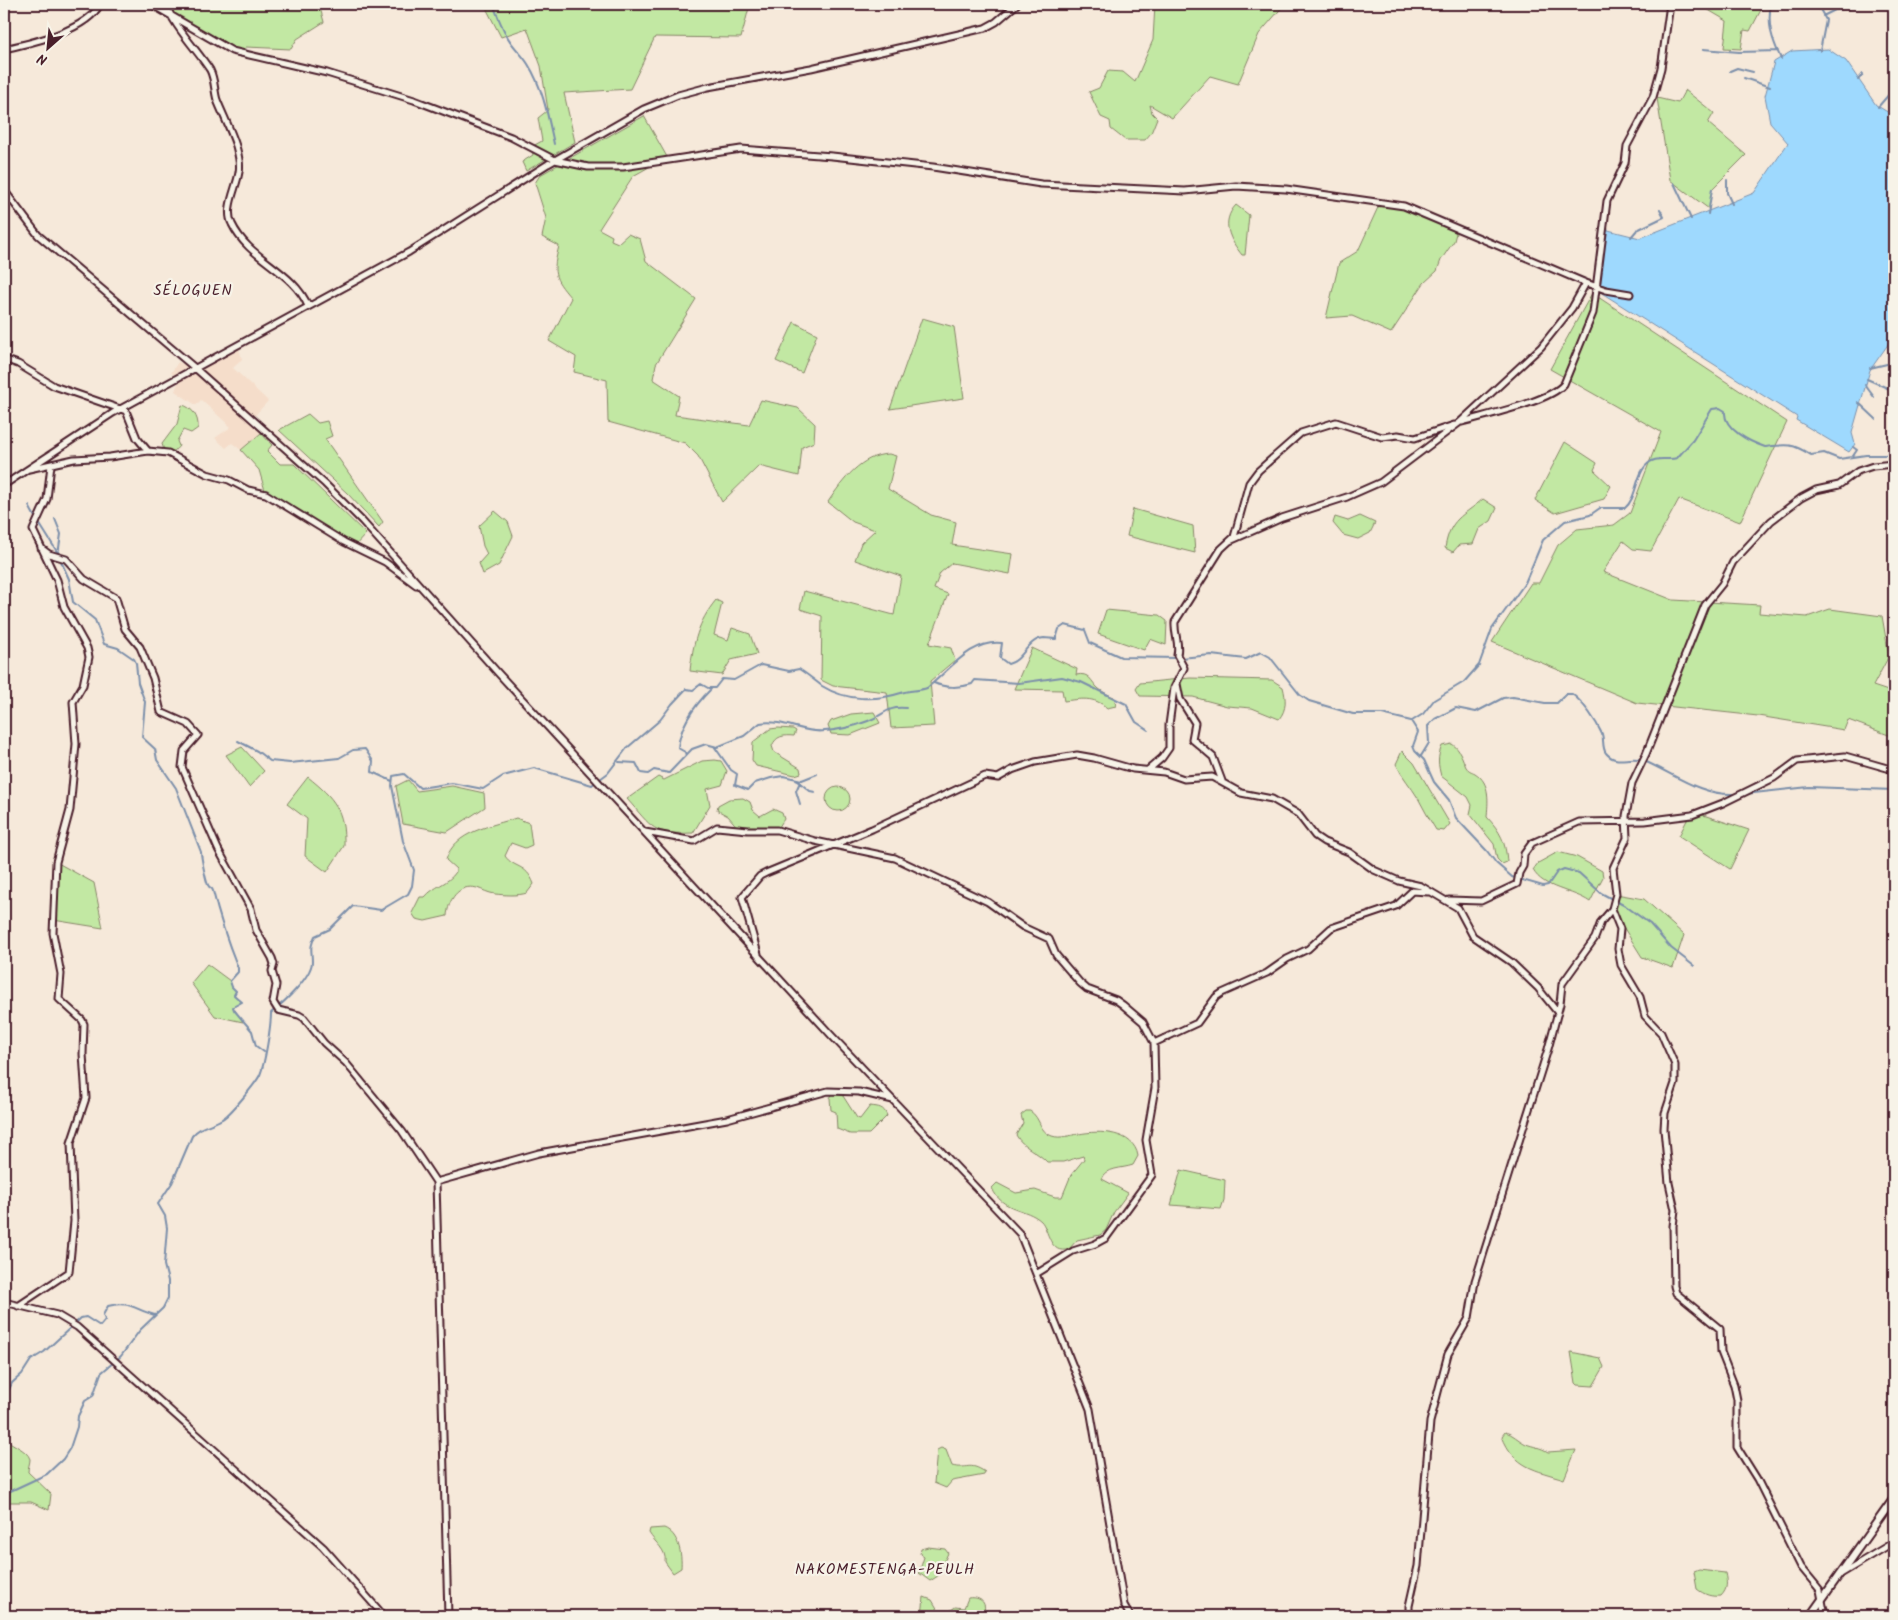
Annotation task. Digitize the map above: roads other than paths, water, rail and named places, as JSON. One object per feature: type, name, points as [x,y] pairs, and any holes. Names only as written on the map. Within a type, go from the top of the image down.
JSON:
[{"type":"street","points":[[4,49],[29,44],[82,22],[95,12],[100,4]]},
{"type":"street","points":[[151,4],[232,51],[327,73],[414,100],[511,137],[555,160],[588,166],[623,167],[741,149],[832,156],[933,167],[1041,184],[1185,191],[1236,186],[1286,189],[1404,206],[1586,283],[1630,294]]},
{"type":"street","points":[[166,4],[171,15],[211,73],[217,98],[236,145],[240,167],[231,205],[231,222],[240,237],[266,264],[293,282],[308,306]]},
{"type":"street","points":[[4,485],[121,408],[409,252],[555,160],[644,108],[678,96],[985,28],[996,22],[1017,4]]},
{"type":"street","points":[[1230,541],[1242,513],[1243,502],[1250,483],[1258,471],[1307,430],[1336,422],[1382,437],[1398,435],[1414,438],[1519,406],[1562,387],[1578,354],[1592,312],[1607,201],[1624,163],[1627,146],[1652,97],[1661,68],[1670,4]]},
{"type":"street","points":[[4,190],[38,235],[196,369],[325,484],[362,521],[759,957],[1020,1234],[1090,1409],[1124,1605],[1130,1616]]},
{"type":"street","points":[[1148,770],[1162,758],[1169,748],[1169,725],[1174,688],[1184,668],[1177,656],[1180,647],[1174,632],[1174,622],[1221,549],[1230,541],[1282,518],[1347,497],[1380,482],[1459,423],[1541,347],[1572,308],[1586,283]]},
{"type":"street","points":[[4,359],[18,364],[54,386],[88,400],[121,408],[129,416],[137,438],[148,451]]},
{"type":"street","points":[[26,470],[74,459],[110,457],[148,451],[168,453],[207,474],[229,480],[248,490],[266,494],[344,542],[385,562],[425,591]]},
{"type":"street","points":[[1409,1616],[1408,1606],[1418,1566],[1430,1422],[1448,1354],[1469,1318],[1475,1281],[1558,1013],[1562,984],[1595,938],[1602,922],[1612,909],[1616,894],[1613,868],[1627,838],[1628,799],[1632,783],[1646,754],[1705,605],[1722,584],[1733,562],[1771,521],[1801,498],[1816,490],[1839,485],[1858,471],[1873,466],[1894,464]]},
{"type":"street","points":[[18,1306],[69,1272],[74,1221],[71,1143],[86,1098],[83,1054],[84,1024],[59,999],[61,974],[53,933],[53,908],[56,862],[70,810],[76,744],[74,702],[83,685],[89,658],[87,648],[64,607],[57,580],[33,530],[47,499],[51,465]]},
{"type":"street","points":[[41,548],[49,554],[66,559],[84,579],[116,598],[125,630],[140,647],[150,671],[161,712],[188,724],[198,735],[184,751],[182,767],[218,849],[251,909],[256,930],[272,958],[274,964],[272,971],[276,985],[274,1002],[278,1010],[304,1018],[324,1044],[346,1062],[402,1131],[436,1182],[448,1616]]},
{"type":"street","points":[[1177,683],[1180,699],[1195,723],[1192,739],[1213,757],[1222,781]]},
{"type":"street","points":[[759,957],[742,897],[760,876],[872,829],[985,776],[998,778],[1012,770],[1035,762],[1077,755],[1184,779],[1212,778],[1222,781],[1236,791],[1272,799],[1292,810],[1305,821],[1320,839],[1349,852],[1374,870],[1399,881],[1421,886],[1448,900],[1463,913],[1473,936],[1511,962],[1538,988],[1558,1013]]},
{"type":"street","points":[[1448,900],[1481,901],[1517,884],[1526,849],[1532,842],[1579,822],[1627,822],[1692,815],[1723,803],[1774,778],[1797,760],[1845,756],[1894,770]]},
{"type":"street","points":[[644,832],[694,841],[717,827],[777,830],[904,862],[988,902],[1023,927],[1046,936],[1052,942],[1060,959],[1087,989],[1116,1000],[1142,1022],[1154,1043],[1155,1088],[1146,1140],[1152,1175],[1106,1238],[1095,1244],[1073,1251],[1036,1274]]},
{"type":"street","points":[[1154,1043],[1197,1023],[1216,997],[1267,973],[1287,959],[1308,949],[1331,928],[1396,906],[1412,892],[1432,892]]},
{"type":"street","points":[[1612,909],[1620,929],[1618,949],[1621,965],[1640,997],[1644,1016],[1661,1032],[1675,1065],[1675,1083],[1665,1113],[1664,1129],[1669,1183],[1675,1210],[1672,1226],[1674,1286],[1676,1293],[1720,1329],[1721,1352],[1734,1385],[1737,1400],[1737,1447],[1757,1479],[1801,1567],[1820,1590],[1825,1616]]},
{"type":"street","points":[[436,1182],[539,1153],[727,1119],[828,1091],[859,1092],[893,1100]]},
{"type":"street","points":[[4,1302],[57,1315],[77,1327],[323,1547],[384,1616]]},
{"type":"street","points":[[1810,1616],[1894,1498]]},
{"type":"street","points":[[1839,1576],[1894,1542]]},
{"type":"street","points":[[1042,1616],[1065,1614],[1083,1616]]},
{"type":"water","points":[[1828,49],[1846,61],[1876,105],[1894,116],[1894,336],[1870,370],[1852,433],[1855,444],[1849,452],[1796,420],[1797,417],[1597,290],[1604,229],[1640,238],[1754,193],[1788,143],[1770,122],[1765,96],[1774,62],[1792,51]]},
{"type":"waterway","points":[[493,4],[507,36],[528,64],[538,83],[554,144]]},
{"type":"waterway","points":[[1771,4],[1771,32],[1781,59]]},
{"type":"waterway","points":[[1817,4],[1826,20],[1820,51]]},
{"type":"waterway","points":[[1823,16],[1835,10],[1851,8]]},
{"type":"waterway","points":[[1703,49],[1739,52],[1778,51]]},
{"type":"waterway","points":[[1730,71],[1737,68],[1753,72]]},
{"type":"waterway","points":[[1858,80],[1863,74]]},
{"type":"waterway","points":[[1744,78],[1770,87]]},
{"type":"waterway","points":[[1878,107],[1891,92]]},
{"type":"waterway","points":[[1727,180],[1727,193],[1732,204]]},
{"type":"waterway","points":[[1674,183],[1691,219]]},
{"type":"waterway","points":[[1708,214],[1712,189]]},
{"type":"waterway","points":[[1631,237],[1637,230],[1664,217],[1660,209]]},
{"type":"waterway","points":[[1870,368],[1887,364]]},
{"type":"waterway","points":[[1867,379],[1894,391]]},
{"type":"waterway","points":[[1865,385],[1874,397]]},
{"type":"waterway","points":[[1858,402],[1876,419]]},
{"type":"waterway","points":[[1412,721],[1423,714],[1434,700],[1464,682],[1479,665],[1492,629],[1525,583],[1543,540],[1565,521],[1590,515],[1600,508],[1625,508],[1632,498],[1645,466],[1656,459],[1677,458],[1693,440],[1712,409],[1720,408],[1725,411],[1728,424],[1733,429],[1752,442],[1765,447],[1790,445],[1811,455],[1824,453],[1839,459],[1866,455],[1894,455]]},
{"type":"waterway","points":[[1853,447],[1857,450],[1853,456]]},
{"type":"waterway","points":[[29,506],[36,519]]},
{"type":"waterway","points":[[55,519],[61,534],[58,555]]},
{"type":"waterway","points":[[39,523],[56,550],[69,579],[73,602],[95,620],[104,644],[118,648],[134,659],[136,663],[138,683],[145,702],[142,737],[155,749],[157,760],[176,788],[201,852],[207,883],[213,890],[224,930],[238,968],[238,972],[230,981],[236,991],[234,995],[242,1002],[233,1007],[252,1031],[256,1046],[264,1052]]},
{"type":"waterway","points":[[4,1494],[47,1474],[63,1459],[70,1448],[77,1427],[78,1416],[85,1401],[93,1396],[101,1373],[121,1356],[140,1330],[163,1308],[168,1298],[168,1281],[164,1265],[167,1228],[165,1216],[158,1204],[172,1183],[192,1136],[231,1112],[260,1075],[264,1062],[271,1013],[296,990],[307,975],[312,962],[311,947],[315,936],[330,929],[353,906],[381,910],[408,894],[412,886],[414,870],[403,841],[392,786],[393,776],[404,774],[420,788],[452,783],[483,789],[503,776],[534,768],[592,785],[608,773],[627,748],[660,720],[686,689],[693,690],[701,684],[708,688],[715,688],[722,679],[734,680],[761,665],[789,671],[799,669],[822,686],[841,695],[861,698],[891,696],[927,688],[961,658],[980,646],[1002,643],[1000,658],[1008,664],[1013,662],[1038,639],[1056,639],[1059,629],[1065,625],[1085,630],[1090,643],[1121,657],[1176,658]]},
{"type":"waterway","points":[[1181,658],[1211,655],[1246,659],[1261,652],[1270,657],[1300,695],[1309,701],[1353,714],[1382,714],[1411,721],[1418,732],[1413,746],[1415,751],[1424,760],[1434,782],[1449,800],[1456,818],[1496,863],[1512,877],[1543,886],[1548,885],[1557,872],[1564,869],[1579,873],[1601,893],[1627,907],[1650,924],[1671,948],[1694,966]]},
{"type":"waterway","points":[[934,683],[948,687],[958,687],[972,684],[975,680],[1019,683],[1062,677],[1081,682],[1126,704],[1136,722],[1148,730]]},
{"type":"waterway","points":[[686,756],[685,752],[678,748],[679,739],[685,723],[694,708],[711,689]]},
{"type":"waterway","points":[[1421,756],[1429,743],[1428,726],[1435,719],[1456,708],[1476,712],[1503,698],[1513,697],[1545,703],[1557,703],[1566,694],[1572,694],[1585,707],[1596,724],[1602,734],[1605,751],[1610,757],[1619,760],[1642,760],[1698,788],[1722,794],[1735,794]]},
{"type":"waterway","points":[[619,762],[636,763],[641,773],[648,774],[654,770],[669,773],[692,749],[706,744],[717,747],[744,736],[760,723],[777,723],[817,731],[830,730],[847,728],[863,723],[894,708],[906,708]]},
{"type":"waterway","points":[[238,741],[257,751],[270,761],[290,763],[339,758],[353,750],[365,749],[373,761],[372,772],[392,781]]},
{"type":"waterway","points":[[714,746],[731,770],[737,774],[735,785],[748,790],[755,783],[771,778],[783,776],[802,780],[817,774]]},
{"type":"waterway","points":[[796,780],[800,782],[796,791],[800,804]]},
{"type":"waterway","points":[[800,783],[810,791],[815,792]]},
{"type":"waterway","points":[[1745,794],[1809,787],[1894,790]]},
{"type":"waterway","points":[[4,1400],[12,1383],[22,1374],[31,1360],[44,1352],[81,1318],[86,1317],[100,1326],[105,1320],[103,1315],[108,1306],[115,1304],[132,1306],[155,1315]]},
{"type":"district","name":"SÉLOGUEN","points":[[193,291]]},
{"type":"district","name":"NAKOMESTENGA-PEULH","points":[[885,1570]]}]
